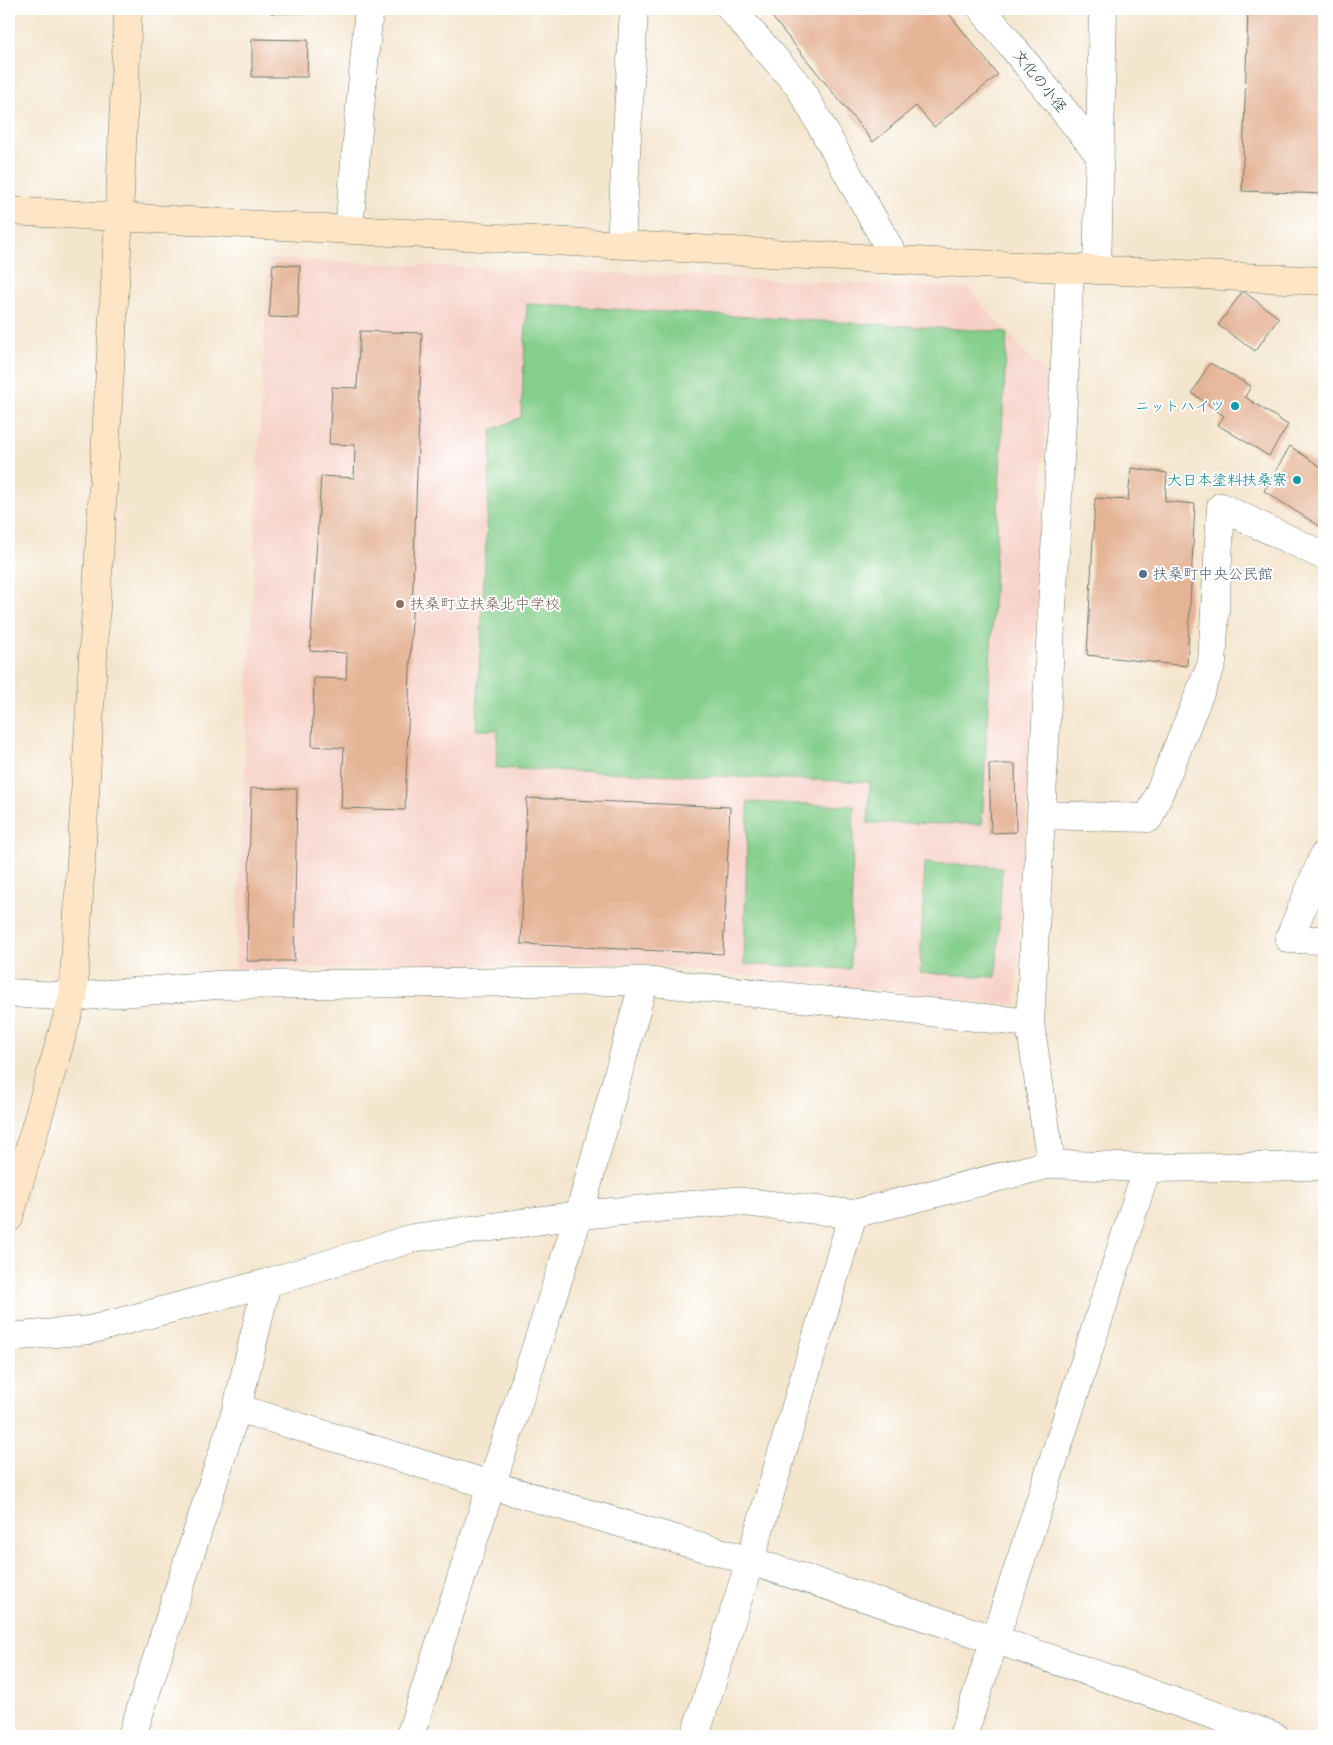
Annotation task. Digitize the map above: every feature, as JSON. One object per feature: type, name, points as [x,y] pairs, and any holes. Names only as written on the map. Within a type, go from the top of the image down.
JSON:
[{"type":"street","points":[[9,1218],[73,997],[119,217],[128,9]]},
{"type":"street","points":[[349,229],[369,9]]},
{"type":"street","points":[[621,244],[634,9]]},
{"type":"street","points":[[731,9],[799,86],[896,260]]},
{"type":"street","name":"文化の小径","points":[[982,9],[1099,154]]},
{"type":"street","points":[[1097,270],[1103,9]]},
{"type":"street","points":[[9,211],[896,260],[1324,281]]},
{"type":"street","points":[[1050,1164],[1030,1023],[1070,269]]},
{"type":"street","points":[[1042,815],[1149,818],[1212,663],[1221,507],[1324,556]]},
{"type":"street","points":[[1324,855],[1289,939],[1324,940]]},
{"type":"street","points":[[410,1736],[579,1215],[644,981]]},
{"type":"street","points":[[9,993],[73,997],[217,985],[644,981],[1030,1023]]},
{"type":"street","points":[[9,1337],[90,1330],[267,1282],[413,1238],[579,1215],[735,1201],[853,1214],[1050,1164],[1147,1168],[1324,1166]]},
{"type":"street","points":[[963,1736],[1147,1168]]},
{"type":"street","points":[[695,1736],[750,1561],[853,1214]]},
{"type":"street","points":[[132,1736],[237,1408],[267,1282]]},
{"type":"street","points":[[237,1408],[491,1486],[750,1561],[994,1639],[1274,1736]]},
{"type":"shaded area","points":[[268,259],[967,288],[1048,377],[1016,1005],[630,963],[235,969]]},
{"type":"green space","points":[[527,304],[1007,332],[982,824],[868,823],[870,782],[496,768],[498,730],[476,730],[492,430],[521,417]]},
{"type":"green space","points":[[748,802],[854,806],[850,969],[744,964]]},
{"type":"green space","points":[[925,863],[1002,867],[996,977],[920,973]]},
{"type":"building","points":[[271,9],[336,9],[336,13],[271,13]]},
{"type":"building","points":[[772,9],[945,9],[998,75],[934,127],[916,106],[873,142],[768,12]]},
{"type":"building","points":[[1248,9],[1324,9],[1324,194],[1242,191]]},
{"type":"building","points":[[252,39],[308,40],[307,77],[252,77]]},
{"type":"building","points":[[273,264],[300,266],[298,318],[269,317]]},
{"type":"building","points":[[1243,291],[1279,318],[1255,351],[1218,325]]},
{"type":"building","points":[[360,331],[422,333],[405,810],[341,808],[344,748],[312,746],[314,678],[346,679],[347,653],[310,651],[321,476],[354,478],[355,445],[329,444],[332,387],[357,388]]},
{"type":"building","name":"ニットハイツ","points":[[1210,363],[1251,386],[1245,397],[1288,425],[1269,456],[1218,425],[1224,416],[1192,393]]},
{"type":"building","name":"大日本塗料扶桑寮","points":[[1290,446],[1324,469],[1324,529],[1264,491]]},
{"type":"building","points":[[1131,468],[1167,473],[1165,501],[1195,504],[1187,666],[1087,655],[1095,498],[1128,500]]},
{"type":"building","points":[[989,764],[1015,764],[1016,832],[991,833]]},
{"type":"building","points":[[251,788],[297,789],[294,961],[247,961]]},
{"type":"building","points":[[527,798],[730,807],[723,954],[521,944]]},
{"type":"place","name":"ニットハイツ","points":[[1235,406]]},
{"type":"place","name":"大日本塗料扶桑寮","points":[[1297,480]]},
{"type":"place","name":"扶桑町中央公民館","points":[[1143,574]]},
{"type":"place","name":"扶桑町立扶桑北中学校","points":[[400,604]]}]
